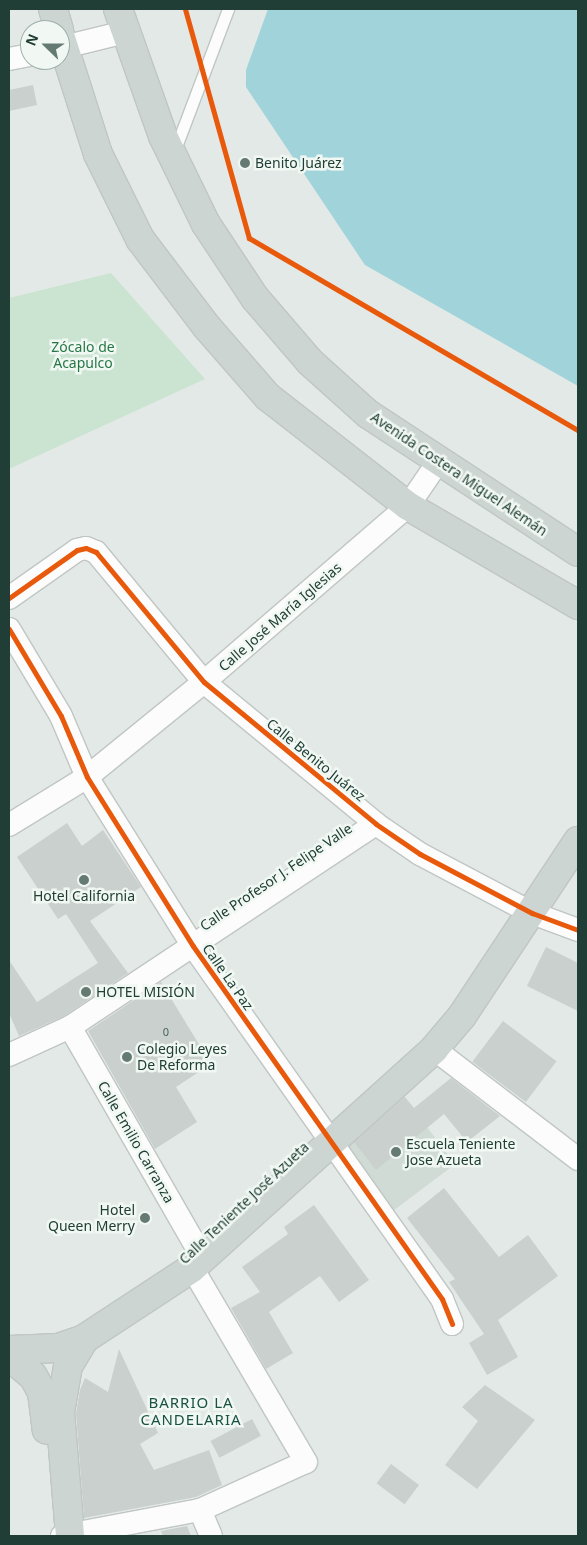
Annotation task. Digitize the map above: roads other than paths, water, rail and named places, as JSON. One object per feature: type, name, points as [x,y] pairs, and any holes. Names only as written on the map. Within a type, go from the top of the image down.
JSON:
[{"type":"main road","name":"Avenida Costera Miguel Alemán","points":[[122,20],[173,156],[206,224],[250,290],[310,362],[368,414],[438,462],[578,552]]},
{"type":"main road","points":[[70,68],[98,154],[140,239],[206,326],[268,397],[408,506],[578,606]]},
{"type":"main road","name":"Calle Teniente José Azueta","points":[[9,1350],[58,1348],[84,1339],[198,1263],[328,1141],[434,1049],[462,1016],[578,841]]},
{"type":"main road","points":[[63,1536],[53,1412],[68,1366],[84,1339]]},
{"type":"main road","points":[[9,1356],[33,1376],[53,1412]]},
{"type":"street","points":[[70,37],[122,20]]},
{"type":"street","name":"Calle José María Iglesias","points":[[9,825],[87,777],[204,682],[408,506],[438,462]]},
{"type":"street","name":"Calle Benito Juárez","points":[[9,598],[86,548],[96,552],[204,682],[376,824],[420,854],[532,913],[575,925]]},
{"type":"street","name":"Calle La Paz","points":[[9,629],[61,716],[87,777],[193,946],[328,1141],[442,1299],[452,1324]]},
{"type":"street","name":"Calle Profesor J. Felipe Valle","points":[[9,1055],[70,1026],[376,824]]},
{"type":"street","name":"Calle Emilio Carranza","points":[[70,1026],[306,1462],[200,1510]]},
{"type":"street","points":[[434,1049],[578,1159]]},
{"type":"street","points":[[63,1536],[200,1510],[211,1536]]},
{"type":"lane","points":[[173,156],[228,9]]},
{"type":"water","points":[[268,9],[578,9],[578,386],[365,265],[246,87],[246,70]]},
{"type":"place","name":"Benito Juárez","points":[[245,163]]},
{"type":"place","name":"Hotel California","points":[[84,880]]},
{"type":"place","name":"HOTEL MISIÓN","points":[[86,992]]},
{"type":"place","name":"Colegio Leyes De Reforma","points":[[127,1057]]},
{"type":"place","name":"Escuela Teniente Jose Azueta","points":[[396,1152]]},
{"type":"place","name":"Hotel Queen Merry","points":[[145,1218]]},
{"type":"district","name":"BARRIO LA CANDELARIA","points":[[191,1410]]},
{"type":"park label","name":"Zócalo de Acapulco","points":[[83,356]]}]
